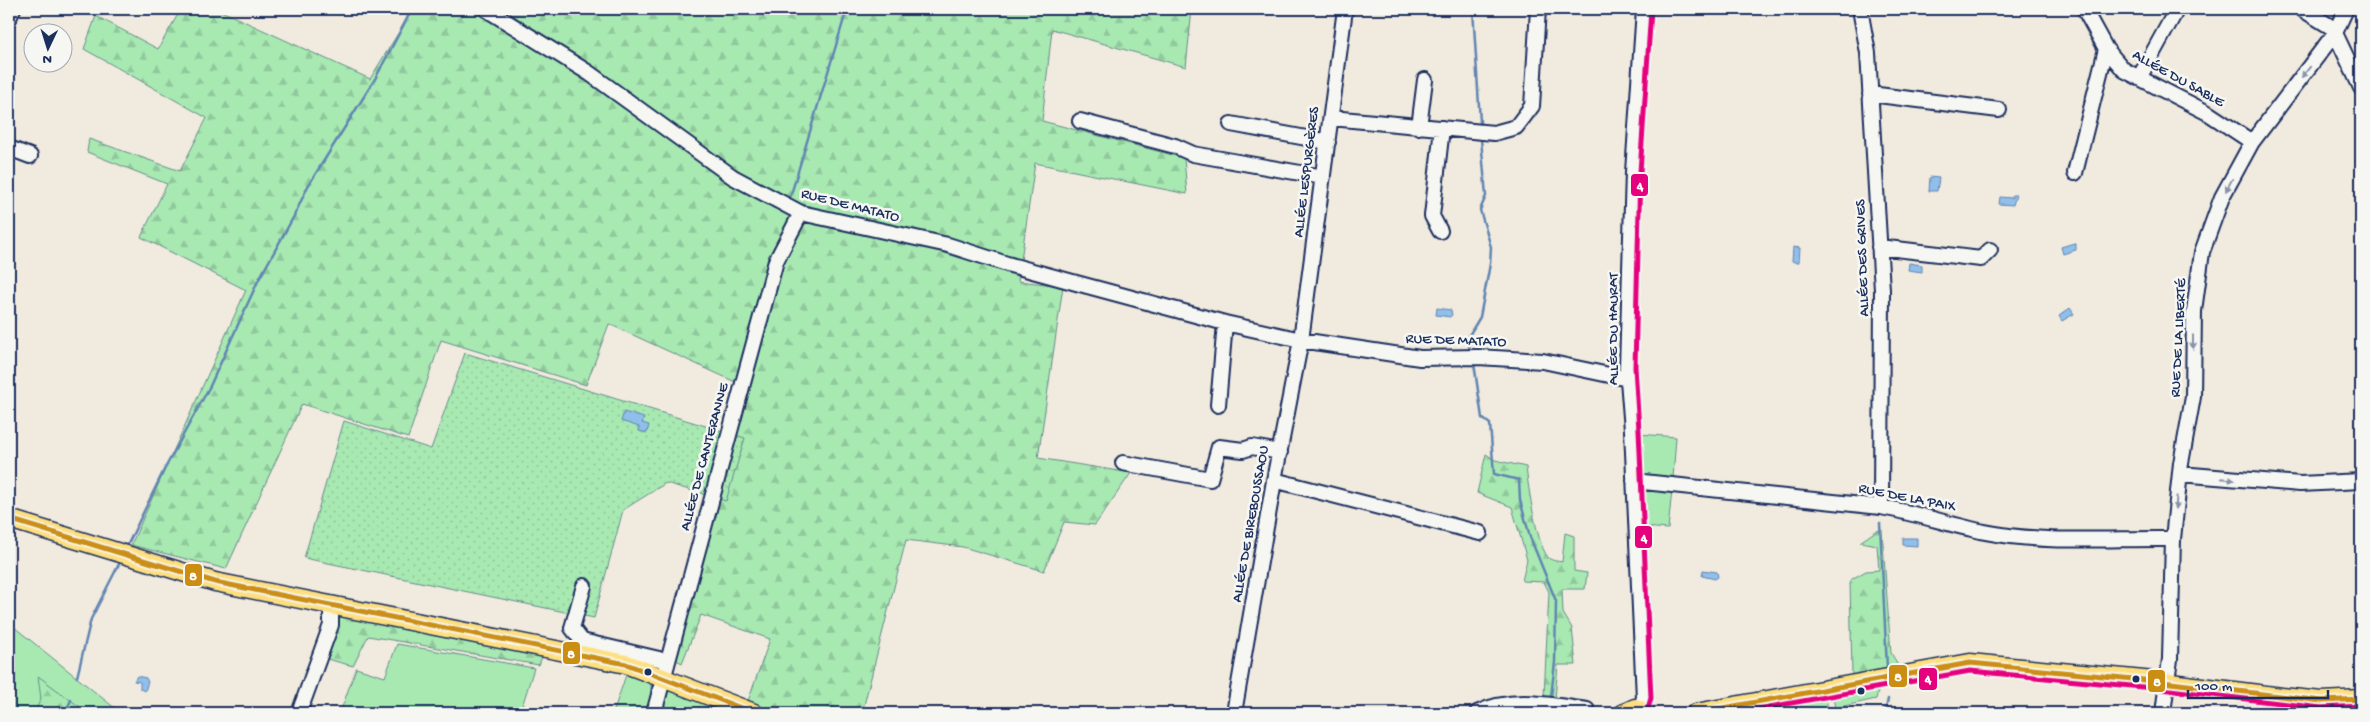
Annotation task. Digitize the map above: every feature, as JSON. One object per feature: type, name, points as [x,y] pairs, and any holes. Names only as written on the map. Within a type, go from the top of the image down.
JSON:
[{"type":"main road","points":[[9,519],[184,574],[331,605],[581,647],[754,713]]},
{"type":"main road","points":[[1696,713],[1776,700],[1961,663],[2009,666],[2292,698],[2340,701],[2361,699]]},
{"type":"street","points":[[9,18],[13,9]]},
{"type":"street","name":"RUE DE MATATO","points":[[486,9],[589,73],[732,177],[801,213],[948,245],[1007,264],[1225,322],[1301,340],[1420,358],[1472,357],[1543,361],[1628,379]]},
{"type":"street","name":"ALLÉE LESPURGÈRES","points":[[1301,340],[1345,9]]},
{"type":"street","points":[[1331,118],[1494,133],[1516,127],[1532,106],[1538,9]]},
{"type":"street","name":"ALLÉE DU HAURAT","points":[[1637,712],[1644,698],[1628,379],[1631,206],[1644,9]]},
{"type":"street","name":"ALLÉE DES GRIVES","points":[[1860,9],[1868,53],[1882,303],[1881,507]]},
{"type":"street","name":"ALLÉE DU SABLE","points":[[2084,9],[2106,49],[2124,70],[2208,113],[2252,142]]},
{"type":"street","points":[[2139,78],[2177,9]]},
{"type":"street","points":[[2302,9],[2336,31],[2361,88]]},
{"type":"street","name":"RUE DE LA LIBERTÉ","points":[[2163,713],[2170,659],[2173,539],[2180,474],[2193,397],[2194,311],[2202,252],[2222,197],[2252,142],[2336,31],[2346,9]]},
{"type":"street","points":[[2075,173],[2106,49]]},
{"type":"street","points":[[1420,126],[1425,80]]},
{"type":"street","points":[[1870,94],[1999,110]]},
{"type":"street","points":[[1080,121],[1176,146],[1193,154],[1323,177]]},
{"type":"street","points":[[1231,124],[1328,142]]},
{"type":"street","points":[[1440,231],[1432,216],[1442,128]]},
{"type":"street","points":[[9,148],[30,156]]},
{"type":"street","name":"ALLÉE DE CANTERANNE","points":[[654,713],[711,496],[776,261],[801,213]]},
{"type":"street","points":[[1879,247],[1981,259],[1990,250]]},
{"type":"street","points":[[1218,405],[1225,322]]},
{"type":"street","name":"ALLÉE DE BIREBOUSSAOU","points":[[1234,713],[1274,480],[1301,340]]},
{"type":"street","points":[[1123,462],[1210,479],[1219,447],[1243,450],[1252,447],[1280,452]]},
{"type":"street","points":[[2180,474],[2300,484],[2361,481]]},
{"type":"street","points":[[1274,480],[1480,533]]},
{"type":"street","name":"RUE DE LA PAIX","points":[[1634,481],[1881,507],[1983,532],[2007,535],[2038,538],[2173,539]]},
{"type":"street","points":[[584,586],[572,628],[581,647],[659,660]]},
{"type":"street","points":[[299,713],[331,625],[331,605]]},
{"type":"street","points":[[1477,713],[1493,706],[1587,710]]},
{"type":"green space","points":[[181,9],[217,9],[370,79],[413,9],[1192,9],[1186,67],[1052,29],[1042,121],[1184,158],[1187,194],[1035,163],[1018,281],[1063,286],[1038,458],[1131,473],[1095,525],[1064,522],[1044,571],[963,547],[906,540],[862,713],[777,713],[747,704],[770,639],[701,615],[682,663],[671,657],[742,385],[609,324],[586,385],[441,340],[408,438],[302,404],[226,569],[131,545],[246,290],[141,237],[167,184],[87,152],[89,139],[180,171],[207,118],[84,49],[96,16],[158,49]]},
{"type":"green space","points":[[465,353],[745,438],[726,501],[666,483],[623,510],[594,618],[304,558],[344,421],[431,449]]},
{"type":"green space","points":[[1639,434],[1676,437],[1673,478],[1648,477],[1641,471]]},
{"type":"green space","points":[[1486,454],[1495,460],[1526,467],[1537,531],[1545,553],[1551,560],[1562,562],[1565,533],[1574,536],[1574,571],[1587,573],[1585,589],[1562,589],[1563,613],[1572,628],[1576,665],[1558,665],[1555,698],[1544,696],[1549,592],[1544,582],[1522,581],[1527,560],[1512,507],[1477,493]]},
{"type":"green space","points":[[1650,488],[1672,490],[1668,529],[1644,527],[1643,492]]},
{"type":"green space","points":[[1882,530],[1891,653],[1897,663],[1896,667],[1852,676],[1850,580],[1866,571],[1879,570],[1877,545],[1860,542],[1876,531]]},
{"type":"green space","points":[[340,614],[543,654],[539,665],[368,636],[353,666],[327,659]]},
{"type":"green space","points":[[9,623],[121,713],[9,713]]},
{"type":"green space","points":[[397,644],[534,668],[520,713],[340,713],[356,668],[385,677]]},
{"type":"green space","points":[[626,675],[683,695],[727,713],[613,713]]},
{"type":"green space","points":[[38,676],[88,713],[34,713],[41,699]]},
{"type":"green space","points":[[1878,692],[1876,699],[1835,708],[1833,696],[1849,696]]},
{"type":"green space","points":[[1826,698],[1828,709],[1801,711],[1800,703],[1802,699]]},
{"type":"water","points":[[1930,177],[1939,178],[1937,191],[1929,191]]},
{"type":"water","points":[[2012,195],[2016,195],[2013,205],[1999,204],[2000,197],[2012,198]]},
{"type":"water","points":[[2076,244],[2076,250],[2063,254],[2061,247]]},
{"type":"water","points":[[1793,247],[1800,248],[1799,262],[1797,263],[1792,261]]},
{"type":"water","points":[[1909,263],[1922,265],[1922,272],[1908,270]]},
{"type":"water","points":[[1437,308],[1451,310],[1452,315],[1450,317],[1436,315]]},
{"type":"water","points":[[2070,308],[2074,314],[2062,321],[2059,316]]},
{"type":"water","points":[[624,412],[644,418],[642,423],[649,425],[647,433],[639,431],[639,427],[621,421]]},
{"type":"water","points":[[1903,538],[1917,538],[1917,546],[1903,545]]},
{"type":"water","points":[[1703,570],[1717,572],[1718,577],[1715,579],[1702,576]]},
{"type":"water","points":[[137,676],[146,678],[148,682],[145,691],[140,689],[140,682],[134,681]]},
{"type":"waterway","points":[[128,544],[164,470],[210,386],[258,281],[294,216],[308,186],[375,79],[412,9]]},
{"type":"waterway","points":[[789,201],[847,9]]},
{"type":"waterway","points":[[1473,9],[1480,122]]},
{"type":"waterway","points":[[1470,353],[1468,337],[1480,317],[1490,264],[1491,247],[1480,210],[1486,196],[1481,139]]},
{"type":"waterway","points":[[764,280],[769,257],[776,248]]},
{"type":"waterway","points":[[1474,363],[1482,418],[1490,424],[1494,474],[1519,480],[1520,500],[1530,537],[1556,601],[1555,662],[1551,697]]},
{"type":"waterway","points":[[1880,523],[1887,668]]},
{"type":"waterway","points":[[77,677],[91,619],[119,564]]},
{"type":"waterway","points":[[651,699],[652,683]]},
{"type":"waterway","points":[[1885,713],[1888,699]]},
{"type":"waterway","points":[[65,713],[71,700]]},
{"type":"transit line","name":"4","points":[[1647,712],[1651,698],[1635,367],[1640,172],[1651,10]]},
{"type":"transit line","name":"8","points":[[9,519],[215,582],[626,664],[754,713]]},
{"type":"transit line","name":"8","points":[[1696,713],[1970,663],[2154,681],[2322,701],[2361,699]]},
{"type":"transit line","name":"4","points":[[1736,713],[1970,671],[2153,688],[2321,708],[2361,706]]}]
